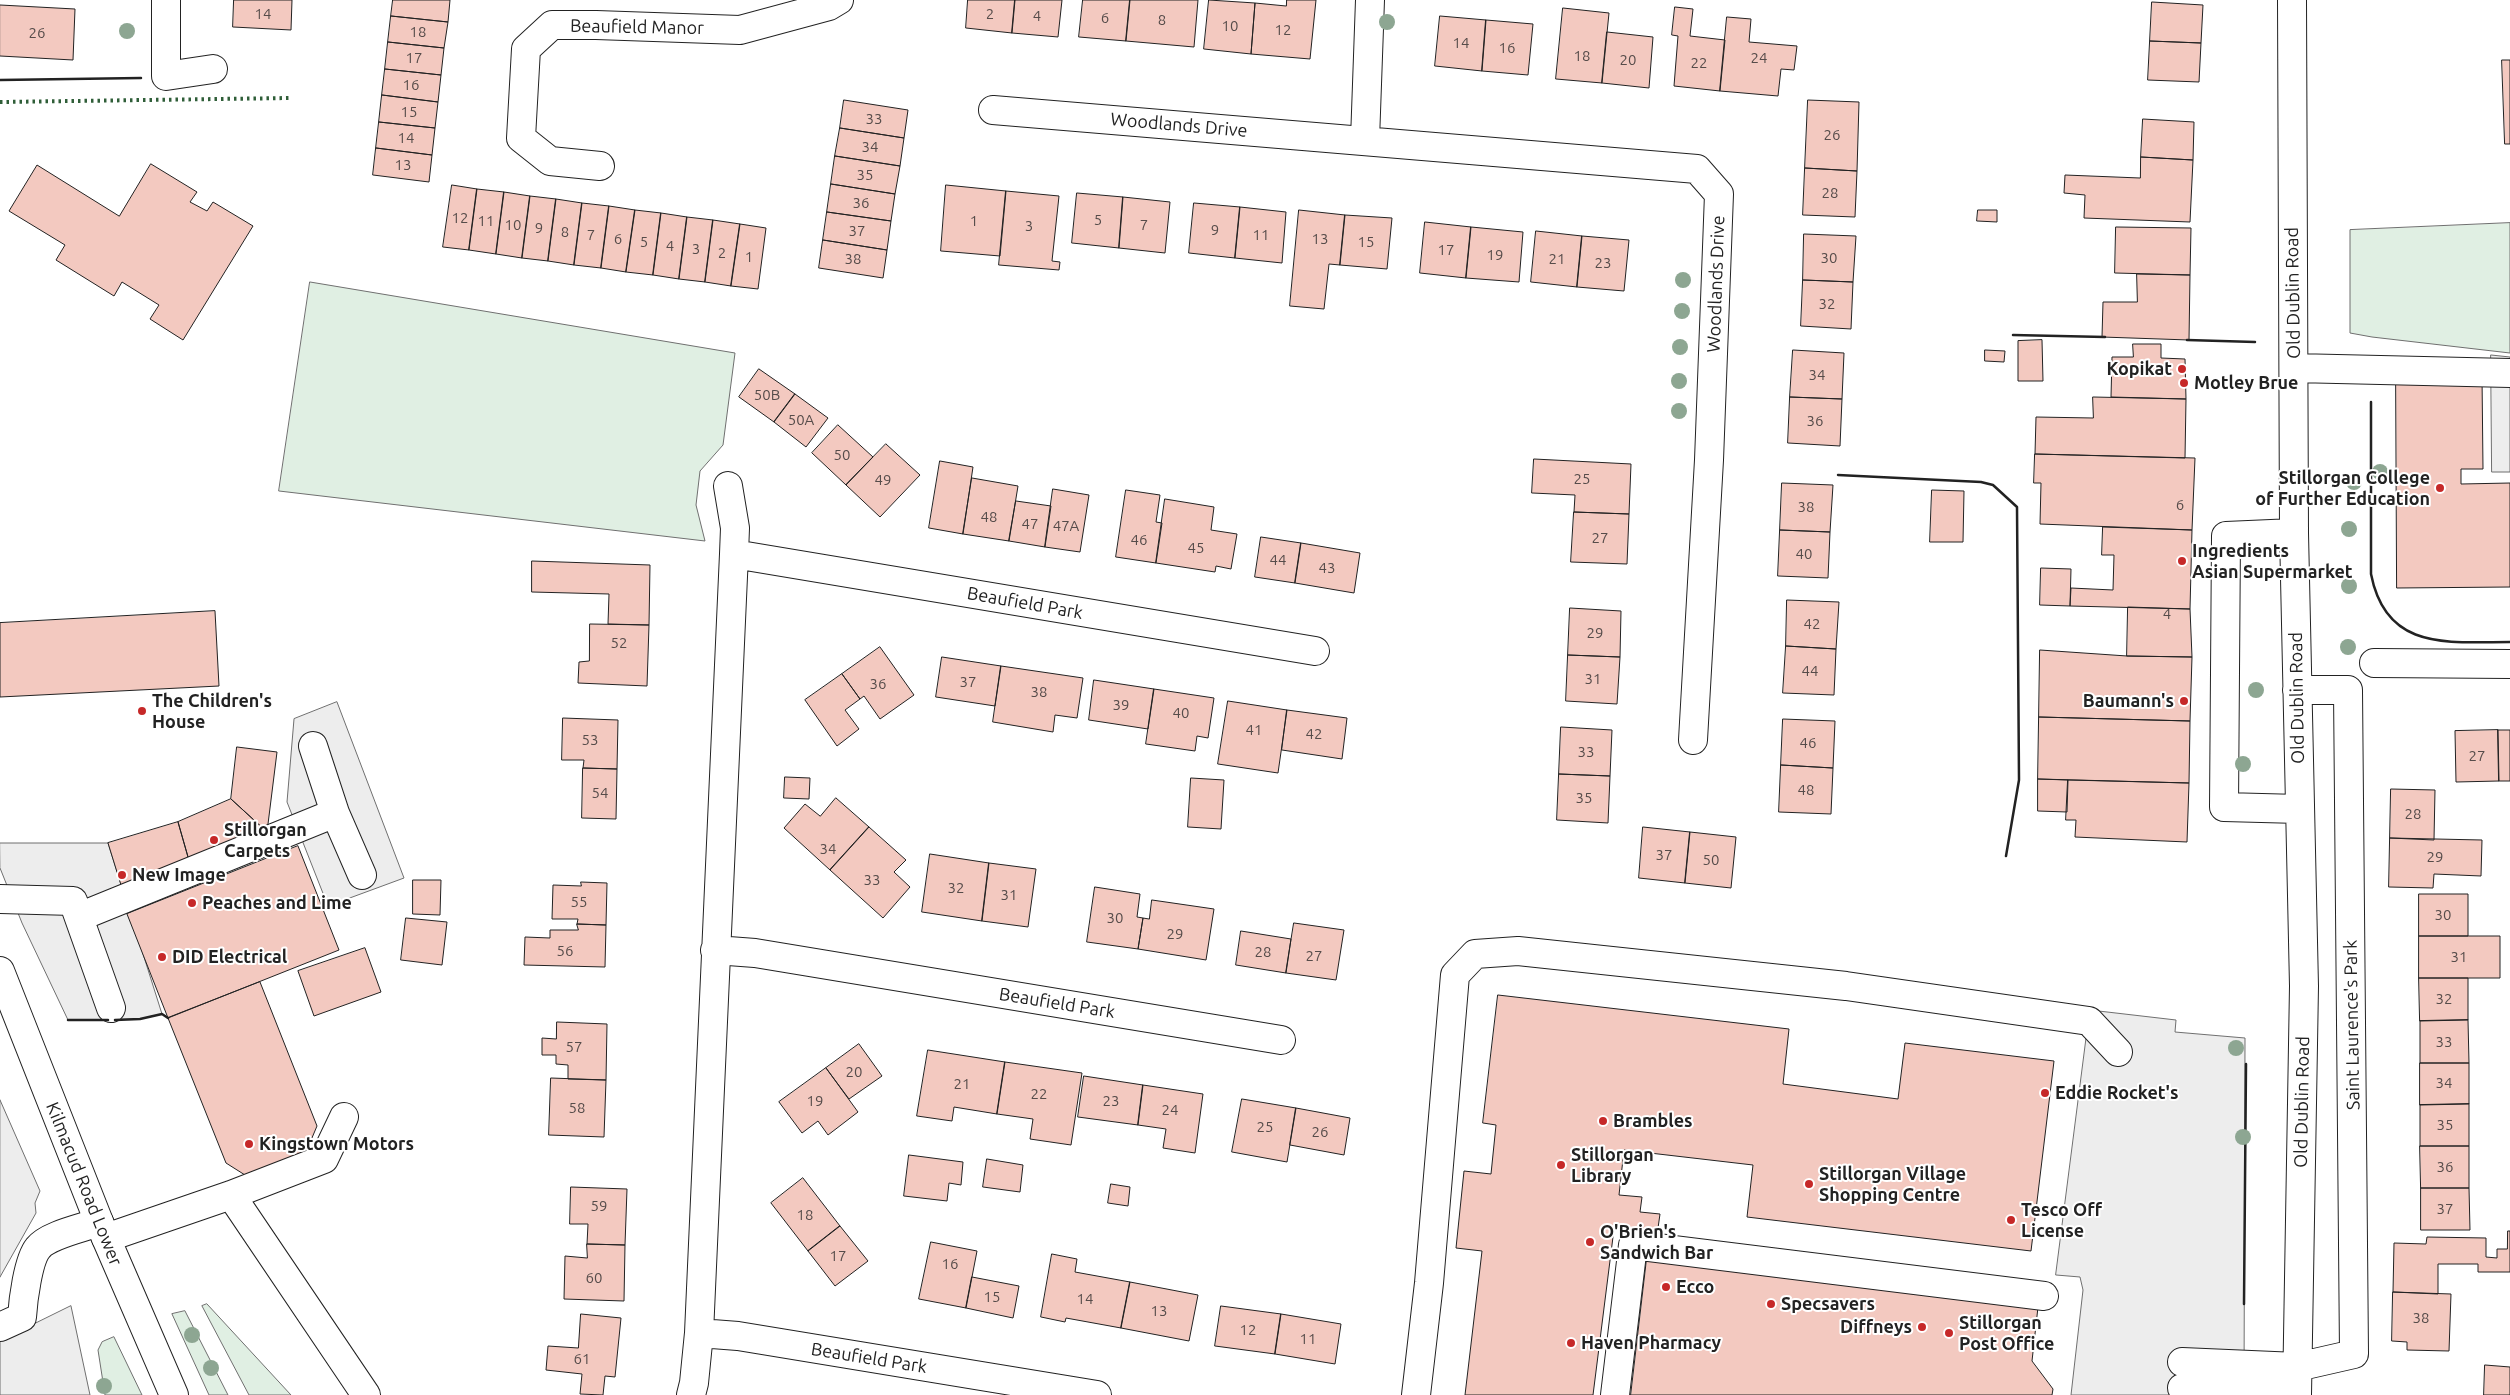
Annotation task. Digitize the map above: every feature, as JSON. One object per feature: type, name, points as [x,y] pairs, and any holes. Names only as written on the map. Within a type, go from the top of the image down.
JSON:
[{"type":"street","points":[[166,0],[166,76],[212,69]]},
{"type":"street","name":"Beaufield Manor","points":[[600,166],[550,161],[521,138],[526,49],[552,26],[596,25],[740,30],[829,6],[839,0]]},
{"type":"street","points":[[1365,140],[1370,0]]},
{"type":"street","name":"Old Dublin Road","points":[[2292,0],[2294,533],[2304,986],[2297,1384]]},
{"type":"street","name":"Woodlands Drive","points":[[993,110],[1697,169],[1719,194],[1709,460],[1693,740]]},
{"type":"street","points":[[2294,368],[2510,373]]},
{"type":"street","points":[[691,1395],[700,1333],[715,950],[734,554],[735,528],[728,486]]},
{"type":"street","points":[[2294,533],[2226,536],[2224,807],[2299,809]]},
{"type":"street","name":"Beaufield Park","points":[[734,554],[1315,652]]},
{"type":"street","points":[[2374,662],[2510,664]]},
{"type":"street","name":"Saint Laurence's Park","points":[[2297,690],[2348,690],[2355,1287],[2354,1354],[2297,1384]]},
{"type":"street","points":[[313,746],[335,813],[362,875]]},
{"type":"street","points":[[79,918],[335,813]]},
{"type":"street","points":[[0,899],[73,901],[111,1008]]},
{"type":"street","name":"Beaufield Park","points":[[715,950],[755,953],[1281,1040]]},
{"type":"street","points":[[1416,1395],[1429,1283],[1455,975],[1475,954],[1518,951],[1846,986],[2089,1021],[2118,1052]]},
{"type":"street","name":"Kilmacud Road Lower","points":[[0,971],[102,1230],[174,1395]]},
{"type":"street","points":[[11,1322],[23,1294],[37,1249],[47,1241],[102,1230],[231,1195],[324,1159],[344,1117]]},
{"type":"street","points":[[231,1195],[366,1395]]},
{"type":"street","points":[[1615,1395],[1633,1245],[2044,1296]]},
{"type":"street","name":"Beaufield Park","points":[[700,1333],[738,1336],[1097,1395]]},
{"type":"street","points":[[2182,1375],[2297,1384]]},
{"type":"green space","points":[[2510,223],[2510,353],[2350,333],[2350,230]]},
{"type":"green space","points":[[310,282],[735,353],[723,445],[700,471],[696,505],[705,541],[279,491]]},
{"type":"green space","points":[[207,1304],[291,1395],[249,1395],[202,1306]]},
{"type":"green space","points":[[185,1311],[228,1395],[209,1395],[172,1314]]},
{"type":"green space","points":[[114,1337],[142,1395],[105,1395],[98,1350],[102,1342]]},
{"type":"shaded area","points":[[2491,355],[2510,357],[2510,472],[2492,472]]},
{"type":"shaded area","points":[[337,702],[404,878],[328,906],[287,802],[294,719]]},
{"type":"shaded area","points":[[0,843],[108,843],[162,1014],[140,1019],[68,1020],[22,923],[0,868]]},
{"type":"shaded area","points":[[2090,1010],[2176,1020],[2175,1032],[2245,1038],[2244,1395],[2071,1395],[2083,1290],[2080,1277],[2056,1275]]},
{"type":"shaded area","points":[[0,1100],[40,1191],[35,1203],[36,1213],[0,1277]]},
{"type":"shaded area","points":[[71,1306],[90,1395],[0,1395],[0,1341]]},
{"type":"building","points":[[234,0],[292,0],[291,30],[233,27]]},
{"type":"building","points":[[393,0],[450,0],[448,22],[391,16]]},
{"type":"building","points":[[968,0],[1015,0],[1012,33],[966,28]]},
{"type":"building","points":[[1015,0],[1062,0],[1058,37],[1012,33]]},
{"type":"building","points":[[1083,0],[1130,0],[1126,41],[1079,37]]},
{"type":"building","points":[[1130,0],[1198,0],[1194,47],[1126,41]]},
{"type":"building","points":[[1209,0],[1255,3],[1251,54],[1204,49]]},
{"type":"building","points":[[1287,0],[1316,0],[1310,59],[1251,54],[1255,3],[1286,6]]},
{"type":"building","points":[[2152,2],[2203,5],[2201,43],[2150,41]]},
{"type":"building","points":[[0,5],[75,9],[73,60],[0,56]]},
{"type":"building","points":[[1675,7],[1693,9],[1690,36],[1725,40],[1720,91],[1674,86],[1678,36],[1672,35]]},
{"type":"building","points":[[1563,8],[1609,13],[1602,83],[1556,79]]},
{"type":"building","points":[[391,16],[448,22],[444,48],[388,42]]},
{"type":"building","points":[[1440,16],[1486,20],[1482,71],[1435,66]]},
{"type":"building","points":[[1727,17],[1751,19],[1749,42],[1797,46],[1794,70],[1781,69],[1778,96],[1720,91]]},
{"type":"building","points":[[1486,20],[1533,24],[1528,75],[1482,71]]},
{"type":"building","points":[[1607,32],[1653,37],[1649,88],[1602,83]]},
{"type":"building","points":[[2150,41],[2201,43],[2199,82],[2148,80]]},
{"type":"building","points":[[388,42],[444,48],[441,75],[385,69]]},
{"type":"building","points":[[2502,60],[2510,60],[2510,144],[2505,144]]},
{"type":"building","points":[[385,69],[441,75],[438,102],[382,95]]},
{"type":"building","points":[[382,95],[438,102],[435,128],[379,122]]},
{"type":"building","points":[[844,100],[908,110],[904,138],[840,128]]},
{"type":"building","points":[[1808,100],[1859,102],[1857,171],[1805,168]]},
{"type":"building","points":[[2143,119],[2194,122],[2193,160],[2141,157]]},
{"type":"building","points":[[379,122],[435,128],[432,155],[376,148]]},
{"type":"building","points":[[840,128],[904,138],[900,166],[835,156]]},
{"type":"building","points":[[376,148],[432,155],[429,182],[373,175]]},
{"type":"building","points":[[835,156],[900,166],[895,194],[831,184]]},
{"type":"building","points":[[2141,157],[2193,160],[2190,222],[2084,218],[2085,195],[2064,193],[2065,175],[2140,178]]},
{"type":"building","points":[[151,164],[197,192],[190,202],[207,211],[213,202],[253,226],[183,340],[150,319],[159,305],[122,282],[114,296],[56,260],[65,245],[9,211],[37,165],[119,216]]},
{"type":"building","points":[[1805,168],[1857,171],[1855,217],[1803,215]]},
{"type":"building","points":[[831,184],[895,194],[891,221],[827,212]]},
{"type":"building","points":[[452,185],[477,189],[469,250],[443,247]]},
{"type":"building","points":[[946,185],[1006,191],[1000,256],[941,251]]},
{"type":"building","points":[[477,189],[504,192],[496,254],[469,250]]},
{"type":"building","points":[[1006,191],[1059,196],[1052,261],[1060,262],[1059,270],[999,265]]},
{"type":"building","points":[[504,192],[530,196],[522,258],[496,254]]},
{"type":"building","points":[[1077,193],[1123,197],[1119,248],[1072,243]]},
{"type":"building","points":[[530,196],[556,199],[548,261],[522,258]]},
{"type":"building","points":[[1123,197],[1170,202],[1165,253],[1119,248]]},
{"type":"building","points":[[556,199],[582,203],[574,265],[548,261]]},
{"type":"building","points":[[582,203],[609,206],[601,268],[574,265]]},
{"type":"building","points":[[1194,203],[1240,207],[1235,258],[1189,253]]},
{"type":"building","points":[[609,206],[635,210],[626,272],[601,268]]},
{"type":"building","points":[[1240,207],[1286,212],[1282,263],[1235,258]]},
{"type":"building","points":[[635,210],[661,213],[653,275],[626,272]]},
{"type":"building","points":[[1299,210],[1345,215],[1340,265],[1329,264],[1324,309],[1290,306]]},
{"type":"building","points":[[1978,210],[1997,210],[1997,222],[1977,221]]},
{"type":"building","points":[[827,212],[891,221],[887,250],[823,240]]},
{"type":"building","points":[[661,213],[687,217],[679,279],[653,275]]},
{"type":"building","points":[[1345,215],[1392,218],[1387,269],[1340,265]]},
{"type":"building","points":[[687,217],[713,220],[705,282],[679,279]]},
{"type":"building","points":[[713,220],[740,224],[731,286],[705,282]]},
{"type":"building","points":[[1425,222],[1471,227],[1466,278],[1420,273]]},
{"type":"building","points":[[740,224],[766,228],[758,289],[731,286]]},
{"type":"building","points":[[1471,227],[1523,232],[1519,282],[1466,278]]},
{"type":"building","points":[[2116,227],[2191,228],[2190,275],[2115,273]]},
{"type":"building","points":[[1536,231],[1582,236],[1577,287],[1531,282]]},
{"type":"building","points":[[1804,234],[1856,236],[1853,282],[1803,280]]},
{"type":"building","points":[[1582,236],[1629,240],[1624,291],[1577,287]]},
{"type":"building","points":[[823,240],[887,250],[883,278],[819,268]]},
{"type":"building","points":[[2137,274],[2190,275],[2189,340],[2102,337],[2103,302],[2137,302]]},
{"type":"building","points":[[1803,280],[1853,282],[1851,329],[1801,326]]},
{"type":"building","points":[[2042,340],[2043,381],[2018,381],[2018,341]]},
{"type":"building","points":[[2133,344],[2161,344],[2161,358],[2185,359],[2186,399],[2111,397],[2112,357],[2133,357]]},
{"type":"building","points":[[1793,350],[1844,353],[1842,399],[1790,397]]},
{"type":"building","points":[[1985,350],[2005,351],[2004,362],[1985,361]]},
{"type":"building","points":[[759,369],[795,394],[774,422],[739,397]]},
{"type":"building","name":"Stillorgan College of Further Education","points":[[2396,375],[2482,376],[2483,469],[2461,469],[2461,484],[2510,483],[2510,587],[2397,588]]},
{"type":"building","points":[[795,394],[828,418],[806,447],[774,422]]},
{"type":"building","points":[[1790,397],[1842,399],[1840,446],[1788,443]]},
{"type":"building","points":[[2093,397],[2186,399],[2185,458],[2035,454],[2036,417],[2093,418]]},
{"type":"building","points":[[838,425],[873,457],[846,485],[812,453]]},
{"type":"building","points":[[886,444],[920,475],[880,517],[846,485]]},
{"type":"building","points":[[2035,454],[2195,458],[2192,530],[2040,524],[2041,483],[2034,483]]},
{"type":"building","points":[[1534,459],[1631,464],[1629,514],[1574,512],[1575,495],[1532,493]]},
{"type":"building","points":[[940,461],[973,467],[963,534],[929,528]]},
{"type":"building","points":[[972,478],[1018,486],[1009,541],[963,534]]},
{"type":"building","points":[[1782,483],[1833,485],[1830,532],[1780,530]]},
{"type":"building","points":[[1053,489],[1089,495],[1080,552],[1045,547]]},
{"type":"building","points":[[1126,490],[1160,495],[1156,522],[1162,523],[1156,563],[1116,557]]},
{"type":"building","points":[[1932,490],[1964,491],[1963,542],[1930,542]]},
{"type":"building","points":[[1165,499],[1214,507],[1211,530],[1237,534],[1231,569],[1216,566],[1215,572],[1156,563]]},
{"type":"building","points":[[1016,501],[1051,506],[1045,547],[1009,541]]},
{"type":"building","points":[[1574,512],[1629,514],[1627,564],[1571,562]]},
{"type":"building","points":[[2103,527],[2192,530],[2190,609],[2070,606],[2071,588],[2113,590],[2114,555],[2102,555]]},
{"type":"building","points":[[1780,530],[1830,532],[1828,578],[1778,576]]},
{"type":"building","points":[[1261,537],[1301,543],[1295,583],[1255,577]]},
{"type":"building","points":[[1301,543],[1360,553],[1354,593],[1295,583]]},
{"type":"building","points":[[532,561],[650,565],[649,625],[608,624],[609,594],[532,592]]},
{"type":"building","points":[[2041,568],[2071,569],[2070,606],[2040,605]]},
{"type":"building","points":[[1787,600],[1839,602],[1836,649],[1786,646]]},
{"type":"building","points":[[2128,607],[2190,609],[2192,657],[2127,656]]},
{"type":"building","points":[[1570,608],[1621,611],[1620,657],[1568,655]]},
{"type":"building","points":[[215,611],[219,686],[0,697],[0,623]]},
{"type":"building","points":[[590,624],[649,625],[647,686],[578,683],[579,662],[589,661]]},
{"type":"building","points":[[1786,646],[1836,649],[1834,695],[1783,693]]},
{"type":"building","points":[[880,647],[914,695],[880,719],[864,696],[860,699],[842,674]]},
{"type":"building","points":[[2040,650],[2127,656],[2192,657],[2190,721],[2039,717]]},
{"type":"building","points":[[1568,655],[1620,657],[1617,704],[1566,701]]},
{"type":"building","points":[[942,657],[1001,666],[995,706],[936,697]]},
{"type":"building","points":[[1001,666],[1083,678],[1077,718],[1055,715],[1053,732],[993,722]]},
{"type":"building","points":[[842,674],[860,699],[845,710],[859,729],[837,746],[805,700]]},
{"type":"building","points":[[1094,680],[1154,689],[1148,729],[1089,720]]},
{"type":"building","points":[[1154,689],[1214,698],[1208,738],[1197,736],[1195,751],[1146,744]]},
{"type":"building","points":[[1228,701],[1287,710],[1278,773],[1218,764]]},
{"type":"building","points":[[1287,710],[1347,718],[1342,759],[1282,750]]},
{"type":"building","points":[[2039,717],[2190,721],[2189,783],[2038,779]]},
{"type":"building","points":[[563,718],[618,720],[617,769],[583,768],[584,760],[562,760]]},
{"type":"building","points":[[1783,719],[1835,721],[1833,768],[1781,765]]},
{"type":"building","points":[[1561,727],[1612,730],[1610,776],[1559,774]]},
{"type":"building","points":[[2498,730],[2510,730],[2510,781],[2499,781]]},
{"type":"building","points":[[2498,730],[2499,781],[2456,782],[2455,731]]},
{"type":"building","points":[[237,747],[277,752],[267,832],[231,799]]},
{"type":"building","points":[[1781,765],[1833,768],[1831,814],[1779,812]]},
{"type":"building","points":[[583,768],[617,769],[616,819],[582,818]]},
{"type":"building","points":[[1559,774],[1610,776],[1608,823],[1557,820]]},
{"type":"building","points":[[785,777],[810,778],[809,799],[784,798]]},
{"type":"building","points":[[1191,778],[1224,780],[1221,829],[1188,827]]},
{"type":"building","points":[[2038,779],[2068,780],[2067,812],[2038,811]]},
{"type":"building","points":[[2068,780],[2189,783],[2187,842],[2075,837],[2076,820],[2066,820]]},
{"type":"building","points":[[2391,789],[2435,790],[2434,840],[2390,838]]},
{"type":"building","points":[[836,798],[869,827],[830,870],[784,828],[805,804],[820,816]]},
{"type":"building","points":[[231,799],[267,832],[190,864],[178,822]]},
{"type":"building","points":[[178,822],[190,864],[121,885],[108,843]]},
{"type":"building","points":[[869,827],[906,860],[894,872],[910,887],[883,918],[830,870]]},
{"type":"building","points":[[1643,827],[1690,832],[1685,883],[1639,878]]},
{"type":"building","points":[[1690,832],[1736,837],[1731,888],[1685,883]]},
{"type":"building","points":[[2390,838],[2482,840],[2481,876],[2434,874],[2433,888],[2389,887]]},
{"type":"building","points":[[298,846],[339,950],[168,1018],[127,914]]},
{"type":"building","points":[[930,854],[989,863],[982,921],[922,912]]},
{"type":"building","points":[[989,863],[1036,869],[1028,927],[982,921]]},
{"type":"building","points":[[413,880],[441,880],[440,915],[413,914]]},
{"type":"building","points":[[581,882],[607,883],[606,925],[577,924],[578,919],[552,919],[553,885],[581,886]]},
{"type":"building","points":[[1095,887],[1140,894],[1137,917],[1143,918],[1138,949],[1087,942]]},
{"type":"building","points":[[2419,894],[2468,894],[2468,936],[2419,936]]},
{"type":"building","points":[[1152,900],[1214,909],[1206,960],[1138,949],[1143,918],[1149,919]]},
{"type":"building","points":[[406,918],[447,922],[442,965],[401,960]]},
{"type":"building","points":[[1294,923],[1344,930],[1336,980],[1286,973]]},
{"type":"building","points":[[577,924],[606,925],[605,967],[524,965],[525,937],[550,938],[550,930],[578,930]]},
{"type":"building","points":[[1241,931],[1291,939],[1286,973],[1236,965]]},
{"type":"building","points":[[2419,936],[2500,936],[2500,978],[2419,978]]},
{"type":"building","points":[[365,948],[381,992],[314,1016],[298,971]]},
{"type":"building","points":[[2419,978],[2468,978],[2468,1020],[2420,1021]]},
{"type":"building","points":[[260,982],[317,1126],[306,1152],[245,1175],[226,1163],[168,1018]]},
{"type":"building","points":[[1498,995],[1789,1029],[1783,1084],[1898,1099],[1905,1043],[2054,1061],[2031,1251],[1747,1217],[1753,1165],[1624,1150],[1619,1195],[1642,1197],[1640,1212],[1660,1214],[1657,1235],[1614,1229],[1593,1395],[1465,1395],[1482,1251],[1456,1248],[1464,1171],[1491,1174],[1496,1125],[1483,1123]]},
{"type":"building","points":[[2468,1020],[2469,1063],[2420,1063],[2420,1021]]},
{"type":"building","points":[[557,1022],[607,1024],[606,1080],[568,1079],[568,1065],[556,1064],[556,1055],[542,1055],[542,1038],[556,1039]]},
{"type":"building","points":[[859,1044],[882,1076],[849,1099],[826,1068]]},
{"type":"building","points":[[928,1050],[1005,1062],[997,1114],[954,1107],[952,1121],[917,1116]]},
{"type":"building","points":[[1005,1062],[1082,1073],[1071,1145],[1030,1139],[1033,1119],[997,1114]]},
{"type":"building","points":[[2420,1063],[2469,1063],[2469,1104],[2420,1105]]},
{"type":"building","points":[[826,1068],[858,1112],[828,1135],[818,1121],[802,1133],[779,1102]]},
{"type":"building","points":[[1084,1076],[1143,1085],[1138,1125],[1078,1117]]},
{"type":"building","points":[[551,1078],[606,1080],[604,1137],[549,1135]]},
{"type":"building","points":[[1143,1085],[1203,1094],[1195,1153],[1163,1148],[1166,1129],[1138,1125]]},
{"type":"building","points":[[1242,1099],[1296,1108],[1287,1162],[1232,1152]]},
{"type":"building","points":[[2469,1104],[2469,1146],[2420,1146],[2420,1105]]},
{"type":"building","points":[[1296,1108],[1350,1118],[1344,1155],[1290,1145]]},
{"type":"building","points":[[2420,1146],[2469,1146],[2469,1188],[2421,1188]]},
{"type":"building","points":[[909,1155],[963,1162],[961,1185],[949,1183],[947,1201],[904,1196]]},
{"type":"building","points":[[987,1159],[1023,1165],[1020,1192],[983,1187]]},
{"type":"building","points":[[803,1178],[840,1226],[808,1251],[771,1203]]},
{"type":"building","points":[[1111,1184],[1130,1187],[1128,1206],[1108,1203]]},
{"type":"building","points":[[571,1187],[627,1189],[625,1245],[587,1244],[588,1224],[570,1224]]},
{"type":"building","points":[[2421,1188],[2469,1188],[2470,1230],[2421,1230]]},
{"type":"building","points":[[840,1226],[868,1261],[835,1286],[808,1251]]},
{"type":"building","points":[[2508,1231],[2510,1231],[2510,1272],[2478,1272],[2478,1264],[2438,1264],[2438,1294],[2393,1292],[2394,1243],[2426,1244],[2427,1237],[2486,1238],[2486,1257],[2497,1258],[2497,1249],[2507,1249]]},
{"type":"building","points":[[931,1242],[977,1251],[966,1308],[919,1299]]},
{"type":"building","points":[[587,1244],[625,1245],[624,1301],[564,1299],[565,1256],[587,1258]]},
{"type":"building","points":[[1052,1254],[1077,1259],[1075,1272],[1130,1282],[1121,1328],[1066,1318],[1065,1322],[1041,1317]]},
{"type":"building","points":[[1647,1258],[2038,1307],[2032,1361],[2053,1389],[2052,1395],[1631,1395]]},
{"type":"building","points":[[972,1277],[1019,1286],[1013,1318],[966,1308]]},
{"type":"building","points":[[1130,1282],[1198,1295],[1189,1341],[1121,1328]]},
{"type":"building","points":[[2393,1292],[2451,1294],[2449,1351],[2407,1350],[2407,1342],[2392,1341]]},
{"type":"building","points":[[1221,1306],[1281,1314],[1275,1354],[1215,1346]]},
{"type":"building","points":[[581,1314],[621,1318],[615,1377],[605,1376],[603,1395],[580,1394],[582,1374],[546,1370],[548,1346],[578,1348]]},
{"type":"building","points":[[1281,1314],[1341,1324],[1335,1364],[1275,1354]]},
{"type":"building","points":[[2485,1365],[2510,1367],[2510,1395],[2484,1395]]},
{"type":"hedge","points":[[0,102],[291,98]]},
{"type":"wall","points":[[0,80],[141,78]]},
{"type":"wall","points":[[2013,335],[2105,337]]},
{"type":"wall","points":[[2187,340],[2255,342]]},
{"type":"wall","points":[[2371,402],[2371,574],[2379,599],[2390,617],[2405,629],[2422,637],[2442,641],[2510,642]]},
{"type":"wall","points":[[1838,475],[1981,482],[1993,485],[2017,507],[2019,780],[2006,856]]},
{"type":"wall","points":[[115,1020],[140,1019],[162,1014],[168,1018]]},
{"type":"wall","points":[[68,1020],[108,1020]]},
{"type":"wall","points":[[2244,1304],[2246,1064]]},
{"type":"place","name":"Kopikat","points":[[2182,369]]},
{"type":"place","name":"Motley Brue","points":[[2184,383]]},
{"type":"place","name":"Stillorgan College of Further Education","points":[[2440,488]]},
{"type":"place","name":"Ingredients Asian Supermarket","points":[[2182,561]]},
{"type":"place","name":"Baumann's","points":[[2184,701]]},
{"type":"place","name":"The Children's House","points":[[142,711]]},
{"type":"place","name":"Stillorgan Carpets","points":[[214,840]]},
{"type":"place","name":"New Image","points":[[122,875]]},
{"type":"place","name":"Peaches and Lime","points":[[192,903]]},
{"type":"place","name":"DID Electrical","points":[[162,957]]},
{"type":"place","name":"Eddie Rocket's","points":[[2045,1093]]},
{"type":"place","name":"Brambles","points":[[1603,1121]]},
{"type":"place","name":"Kingstown Motors","points":[[249,1144]]},
{"type":"place","name":"Stillorgan Library","points":[[1561,1165]]},
{"type":"place","name":"Stillorgan Village Shopping Centre","points":[[1809,1184]]},
{"type":"place","name":"Tesco Off License","points":[[2011,1220]]},
{"type":"place","name":"O'Brien's Sandwich Bar","points":[[1590,1242]]},
{"type":"place","name":"Ecco","points":[[1666,1287]]},
{"type":"place","name":"Specsavers","points":[[1771,1304]]},
{"type":"place","name":"Diffneys","points":[[1922,1327]]},
{"type":"place","name":"Stillorgan Post Office","points":[[1949,1333]]},
{"type":"place","name":"Haven Pharmacy","points":[[1571,1343]]}]
